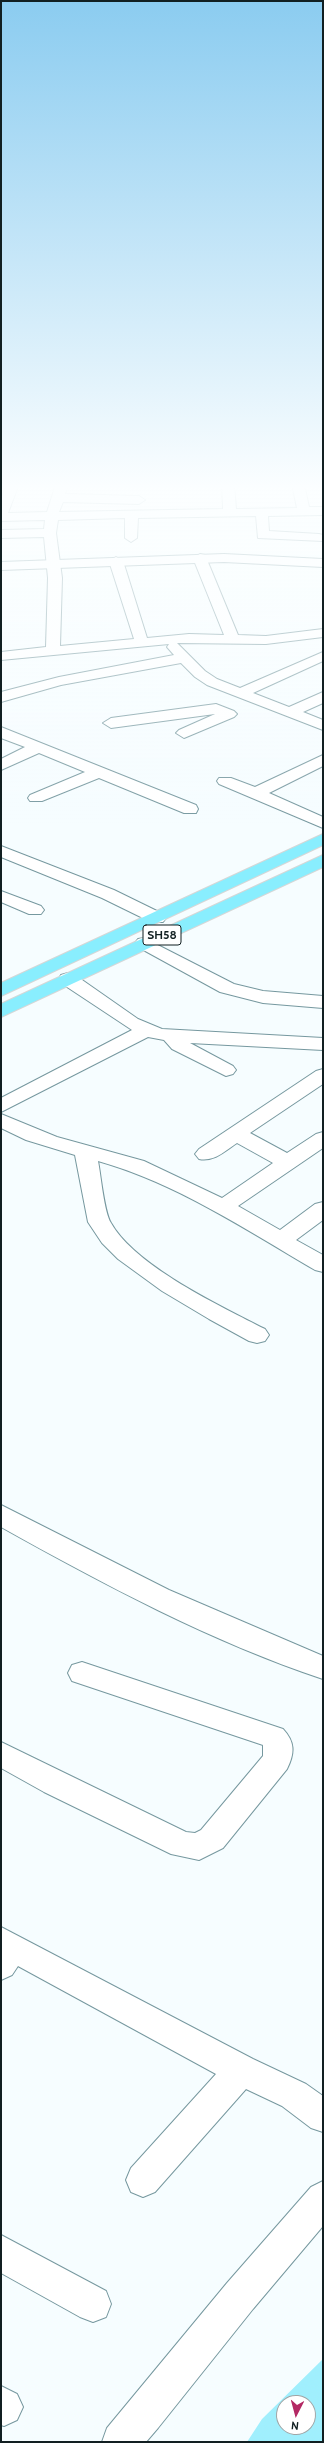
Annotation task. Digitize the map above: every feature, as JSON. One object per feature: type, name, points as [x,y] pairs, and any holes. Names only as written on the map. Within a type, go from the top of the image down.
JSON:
[{"type":"main road","name":"SH58","points":[[1,990],[323,839]]},
{"type":"main road","name":"SH58","points":[[1,1011],[323,860]]},
{"type":"street","points":[[53,598],[53,652]]},
{"type":"street","points":[[128,598],[142,643]]},
{"type":"street","points":[[216,598],[233,639]]},
{"type":"street","points":[[1,656],[189,638],[266,640],[323,633]]},
{"type":"street","points":[[167,640],[206,679],[323,725]]},
{"type":"street","points":[[20,654],[47,684]]},
{"type":"street","points":[[240,693],[323,656]]},
{"type":"street","points":[[1,697],[47,684],[184,658]]},
{"type":"street","points":[[290,712],[323,697]]},
{"type":"street","points":[[184,733],[260,701]]},
{"type":"street","points":[[111,723],[216,709],[229,714]]},
{"type":"street","points":[[308,720],[323,713]]},
{"type":"street","points":[[1,732],[190,809]]},
{"type":"street","points":[[1,765],[38,747]]},
{"type":"street","points":[[256,792],[323,760]]},
{"type":"street","points":[[36,798],[98,772]]},
{"type":"street","points":[[225,781],[256,792],[323,823]]},
{"type":"street","points":[[1,851],[108,894],[157,918]]},
{"type":"street","points":[[1,896],[34,910]]},
{"type":"street","points":[[144,943],[222,986],[242,993],[323,1002]]},
{"type":"street","points":[[68,979],[131,1022],[147,1030],[171,1036],[323,1044]]},
{"type":"street","points":[[1,1106],[147,1030]]},
{"type":"street","points":[[171,1036],[179,1045],[226,1070]]},
{"type":"street","points":[[206,1154],[323,1075]]},
{"type":"street","points":[[1,1120],[41,1138],[136,1166],[222,1207],[323,1266]]},
{"type":"street","points":[[236,1134],[288,1162]]},
{"type":"street","points":[[222,1207],[323,1138]]},
{"type":"street","points":[[85,1151],[99,1222],[104,1232],[146,1269],[178,1292],[257,1335]]},
{"type":"street","points":[[280,1241],[323,1209]]},
{"type":"street","points":[[1,1515],[136,1589],[262,1644],[323,1668]]},
{"type":"street","points":[[1,1754],[54,1783],[182,1845],[199,1847],[212,1839],[277,1760],[279,1744],[273,1737],[82,1673]]},
{"type":"street","points":[[5,1951],[241,2070],[294,2095],[323,2116]]},
{"type":"street","points":[[143,2180],[241,2070]]},
{"type":"street","points":[[121,2442],[145,2415],[240,2296],[323,2199]]},
{"type":"street","points":[[1,2253],[93,2304]]},
{"type":"water","points":[[323,2359],[323,2442],[247,2442],[262,2419],[276,2405],[276,2435],[316,2435],[316,2395],[286,2395]]}]
